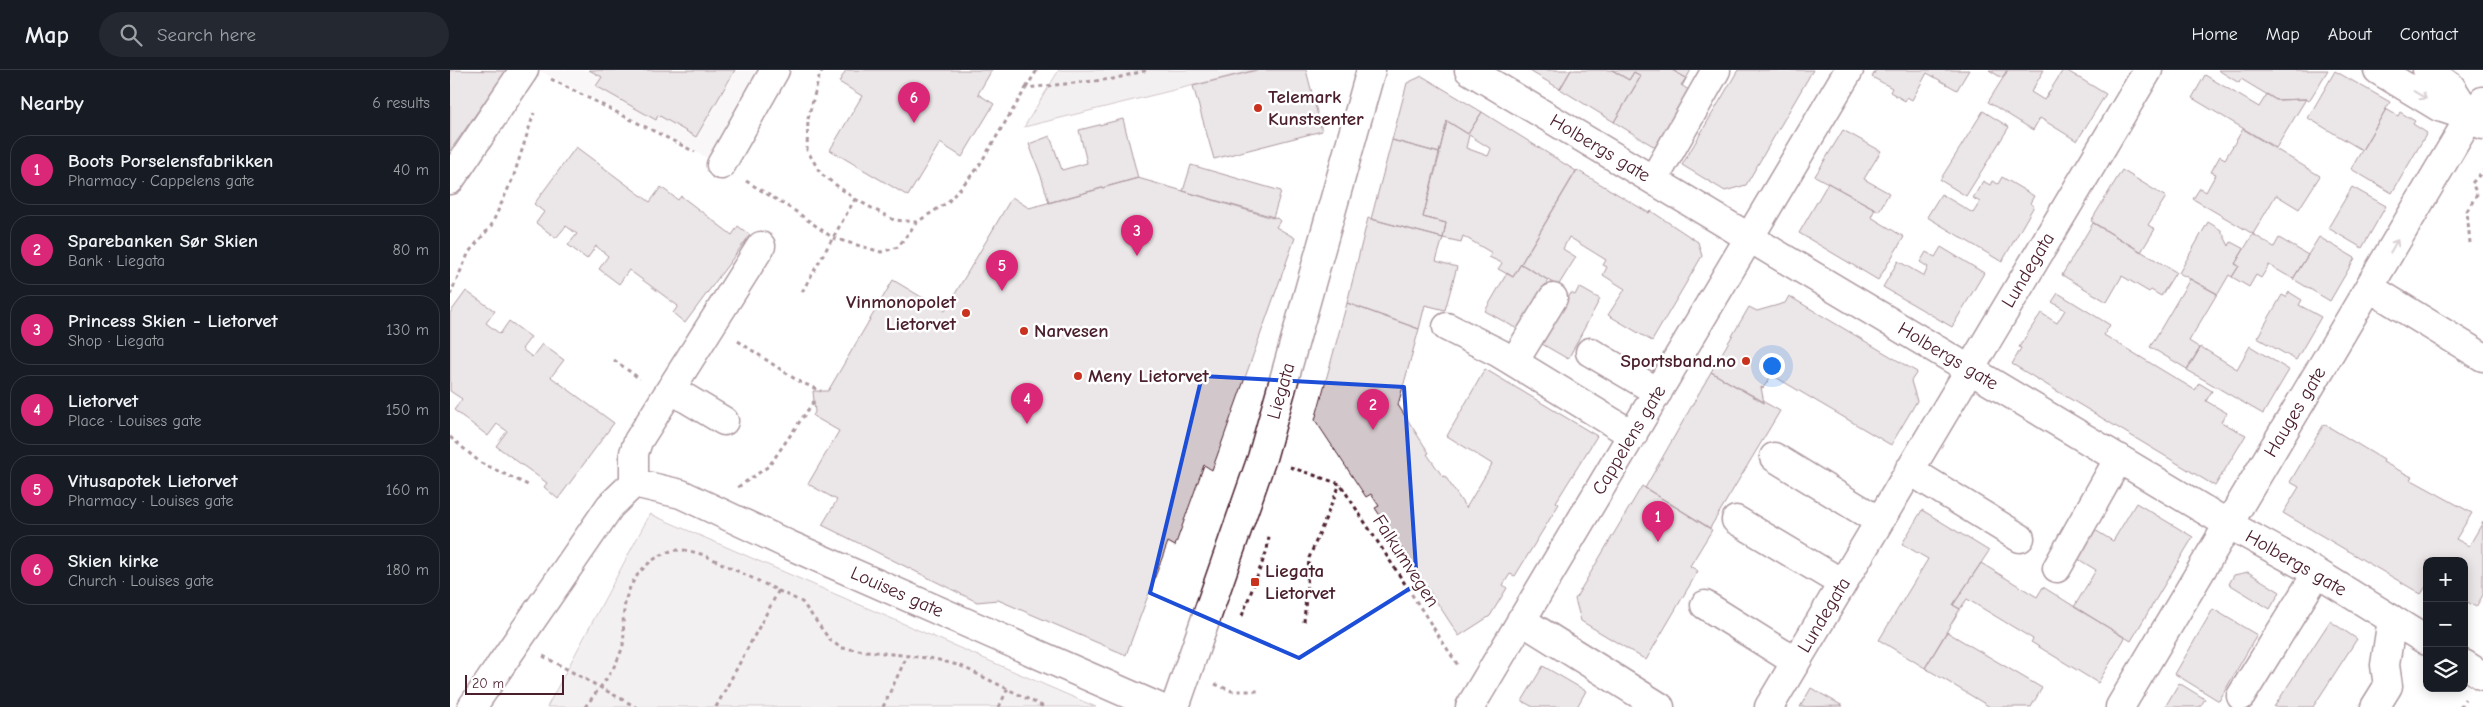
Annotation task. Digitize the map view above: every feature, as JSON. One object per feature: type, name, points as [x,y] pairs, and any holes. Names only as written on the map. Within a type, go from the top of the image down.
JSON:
[{"type":"street","points":[[721,165],[775,70]]},
{"type":"street","name":"Liegata","points":[[1175,707],[1262,458],[1371,70]]},
{"type":"street","name":"Holbergs gate","points":[[1469,70],[2228,524],[2317,573],[2423,638]]},
{"type":"street","points":[[1654,179],[1716,70]]},
{"type":"street","name":"Cappelens gate","points":[[1474,701],[1849,70]]},
{"type":"street","name":"Lundegata","points":[[1769,707],[2148,70]]},
{"type":"street","points":[[2378,70],[2439,107],[2479,114]]},
{"type":"street","points":[[2427,70],[2452,87],[2479,114]]},
{"type":"street","points":[[450,180],[535,74]]},
{"type":"street","name":"Hauges gate","points":[[2120,707],[2370,288],[2479,114]]},
{"type":"street","points":[[472,707],[610,506],[634,483],[634,453],[659,387],[713,324],[761,246]]},
{"type":"street","points":[[2370,288],[2483,357]]},
{"type":"street","points":[[1514,362],[1553,298]]},
{"type":"street","points":[[1447,327],[1514,362],[1633,435]]},
{"type":"street","points":[[1590,352],[1658,392]]},
{"type":"street","points":[[659,387],[724,421]]},
{"type":"street","points":[[1774,457],[1879,521]]},
{"type":"street","points":[[2057,568],[2120,458]]},
{"type":"street","points":[[1909,470],[2020,538]]},
{"type":"street","name":"Louises gate","points":[[634,483],[681,494],[787,544],[1158,707]]},
{"type":"street","points":[[1736,520],[1842,583]]},
{"type":"street","points":[[2241,696],[2317,573]]},
{"type":"street","points":[[1705,605],[1796,662]]},
{"type":"street","points":[[2375,707],[2388,686],[2384,666],[2392,619]]},
{"type":"street","points":[[1522,620],[1660,707]]},
{"type":"path","points":[[823,70],[819,77],[808,119],[807,150],[821,174],[855,199],[894,220],[917,222]]},
{"type":"path","points":[[535,74],[600,102],[721,165],[795,211],[833,238],[881,252],[898,246],[917,222],[948,202],[977,169],[1036,70]]},
{"type":"path","points":[[1026,88],[1114,79],[1148,70]]},
{"type":"path","points":[[450,295],[469,252],[490,226],[513,178],[537,104]]},
{"type":"path","points":[[2470,242],[2467,211],[2477,194],[2472,183],[2483,171]]},
{"type":"path","points":[[802,292],[855,199]]},
{"type":"path","points":[[713,324],[798,381],[820,391]]},
{"type":"path","points":[[614,360],[659,387]]},
{"type":"path","points":[[738,488],[769,466],[814,401]]},
{"type":"path","points":[[450,437],[481,463],[528,485]]},
{"type":"path","points":[[1284,465],[1340,484],[1309,558],[1304,622]]},
{"type":"path","name":"Falkumvegen","points":[[1340,484],[1474,701]]},
{"type":"path","points":[[585,707],[601,688],[623,644],[624,611],[633,580],[657,558],[672,551],[688,550],[704,555],[802,602],[830,640],[841,648],[935,659],[961,666],[1044,707]]},
{"type":"path","points":[[716,707],[779,590]]},
{"type":"path","points":[[517,642],[636,707]]},
{"type":"path","points":[[883,707],[907,656]]},
{"type":"path","points":[[1214,684],[1232,691],[1260,691]]},
{"type":"path","points":[[998,707],[1008,688]]},
{"type":"highlighted area","points":[[1202,376],[1404,387],[1417,584],[1299,658],[1150,593]]},
{"type":"shaded area","points":[[538,70],[775,70],[721,165]]},
{"type":"shaded area","points":[[1059,70],[1255,70],[1024,127]]},
{"type":"shaded area","points":[[650,514],[1096,707],[547,707]]},
{"type":"building","points":[[450,70],[506,71],[450,151]]},
{"type":"building","points":[[589,70],[735,70],[696,137],[658,115],[656,120],[596,86],[602,77]]},
{"type":"building","points":[[846,70],[992,70],[978,94],[994,104],[962,157],[940,143],[908,196],[830,150],[862,96],[839,82]]},
{"type":"building","name":"Telemark Kunstsenter","points":[[1257,70],[1306,70],[1322,131],[1214,159],[1193,86]]},
{"type":"building","points":[[1528,70],[1571,70],[1560,89]]},
{"type":"building","points":[[1571,70],[1612,70],[1629,80],[1634,72],[1641,76],[1614,122],[1560,89]]},
{"type":"building","points":[[1612,70],[1672,70],[1686,78],[1681,85],[1692,92],[1658,149],[1614,122],[1641,76],[1634,72],[1629,80]]},
{"type":"building","points":[[1672,70],[1691,70],[1682,86],[1686,78]]},
{"type":"building","points":[[1738,70],[1813,70],[1746,185],[1725,191],[1682,165]]},
{"type":"building","points":[[1876,70],[1969,70],[1957,90],[1927,73],[1912,100],[1907,97],[1905,101],[1890,92],[1892,88],[1872,77]]},
{"type":"building","points":[[1989,70],[2007,70],[2002,78]]},
{"type":"building","points":[[2008,70],[2044,70],[2031,92],[2044,100],[2063,70],[2106,94],[2077,141],[2040,118],[2033,130],[1988,102]]},
{"type":"building","points":[[2218,70],[2328,70],[2309,101],[2306,99],[2276,100],[2241,79],[2239,83]]},
{"type":"building","points":[[2335,71],[2390,102],[2362,150],[2308,118]]},
{"type":"building","points":[[2205,75],[2259,107],[2267,94],[2276,100],[2306,99],[2276,148],[2192,98]]},
{"type":"building","points":[[1422,76],[1482,112],[1468,134],[1447,121],[1439,153],[1392,140],[1407,83]]},
{"type":"building","points":[[2386,109],[2398,116],[2400,112],[2415,121],[2413,124],[2427,133],[2392,193],[2351,169]]},
{"type":"building","points":[[1983,111],[2009,127],[1966,196],[1940,180]]},
{"type":"building","points":[[1482,112],[1576,171],[1513,277],[1498,269],[1502,263],[1489,257],[1492,253],[1463,236],[1461,242],[1443,238],[1446,223],[1423,217],[1447,121],[1468,134]],"holes":[[[1469,135],[1491,149],[1488,156],[1466,148]]]},
{"type":"building","points":[[1123,119],[1138,178],[1049,203],[1029,144],[1050,136],[1062,170],[1087,163],[1079,130]]},
{"type":"building","points":[[2243,129],[2320,176],[2299,209],[2276,195],[2253,234],[2193,199],[2200,188],[2206,192],[2216,174],[2211,172],[2220,156],[2225,159]]},
{"type":"building","points":[[1843,130],[1881,151],[1864,179],[1889,193],[1879,211],[1815,176]]},
{"type":"building","points":[[1392,140],[1440,153],[1423,217],[1446,223],[1443,238],[1371,219]]},
{"type":"building","points":[[576,147],[650,202],[661,187],[678,200],[681,196],[732,235],[738,226],[750,235],[685,323],[673,313],[678,306],[629,270],[619,284],[599,269],[608,256],[596,246],[587,259],[568,245],[577,234],[566,226],[556,238],[536,223],[544,212],[534,204]]},
{"type":"building","points":[[1191,165],[1281,191],[1273,218],[1183,191]]},
{"type":"building","points":[[1577,170],[1649,213],[1651,211],[1698,242],[1702,256],[1652,341],[1608,315],[1625,289],[1603,275],[1607,267],[1603,265],[1606,260],[1569,237],[1563,249],[1576,257],[1558,286],[1521,264]]},
{"type":"building","points":[[2122,170],[2166,197],[2148,225],[2155,229],[2141,252],[2091,221]]},
{"type":"building","points":[[2002,177],[2034,196],[2030,203],[2034,206],[2002,262],[1927,217],[1941,194],[1973,213],[1980,202],[1973,198],[1983,181],[1990,185],[1992,181],[1998,184]]},
{"type":"building","points":[[1138,178],[1277,218],[1280,221],[1276,227],[1295,238],[1212,470],[1204,465],[1175,546],[1168,542],[1126,655],[998,600],[977,602],[822,525],[837,500],[808,484],[839,431],[813,416],[815,412],[813,391],[828,391],[893,280],[945,311],[1012,197],[1029,208]]},
{"type":"building","points":[[1828,183],[1875,209],[1871,217],[1904,237],[1878,280],[1799,233]]},
{"type":"building","points":[[2352,187],[2386,206],[2362,248],[2328,228]]},
{"type":"building","points":[[1368,218],[1443,238],[1436,261],[1457,267],[1445,310],[1425,305],[1419,329],[1347,303]]},
{"type":"building","points":[[2208,222],[2221,230],[2229,246],[2231,242],[2244,249],[2235,264],[2239,266],[2232,277],[2229,275],[2218,294],[2179,273]]},
{"type":"building","points":[[2093,223],[2176,272],[2161,296],[2151,290],[2149,292],[2122,276],[2107,302],[2062,275]]},
{"type":"building","points":[[2253,234],[2274,247],[2279,238],[2308,255],[2293,279],[2269,265],[2261,278],[2256,275],[2249,287],[2232,277],[2239,266],[2235,264]]},
{"type":"building","points":[[2319,237],[2355,258],[2330,301],[2293,279]]},
{"type":"building","points":[[1941,247],[1984,273],[1952,327],[1883,287],[1898,261],[1924,276],[1928,267],[1920,262],[1926,252],[1935,257]]},
{"type":"building","points":[[1521,264],[1548,280],[1519,330],[1485,311],[1507,273],[1513,277]]},
{"type":"building","points":[[2190,279],[2217,294],[2189,341],[2200,348],[2187,369],[2150,347]]},
{"type":"building","points":[[1579,287],[1600,299],[1568,359],[1542,344],[1571,293],[1575,295]]},
{"type":"building","points":[[466,291],[495,311],[486,323],[500,334],[509,321],[531,337],[522,349],[532,357],[542,344],[564,360],[551,377],[614,423],[558,499],[544,487],[547,483],[496,446],[507,431],[497,424],[488,436],[454,410],[462,399],[450,391],[450,313]]},
{"type":"building","points":[[2289,292],[2302,300],[2299,305],[2321,317],[2296,360],[2257,338],[2282,295],[2286,297]]},
{"type":"building","points":[[2058,293],[2110,325],[2104,335],[2195,390],[2199,383],[2212,391],[2206,401],[2227,413],[2221,422],[2246,435],[2215,486],[2012,364],[2021,348],[2019,347],[2041,313],[2057,323],[2065,310],[2052,302]]},
{"type":"building","points":[[1789,296],[1917,372],[1911,381],[1917,401],[1891,445],[1772,375],[1763,388],[1761,387],[1764,403],[1711,372],[1749,307],[1757,311],[1785,303]]},
{"type":"building","points":[[1347,303],[1419,329],[1398,405],[1429,453],[1427,454],[1443,477],[1445,476],[1466,508],[1492,464],[1447,436],[1485,369],[1597,436],[1556,502],[1559,504],[1515,576],[1510,574],[1503,585],[1507,588],[1490,616],[1459,636],[1375,508],[1379,506],[1371,494],[1366,497],[1315,420]]},
{"type":"building","points":[[2250,346],[2289,370],[2263,414],[2187,370],[2201,347],[2237,369]]},
{"type":"building","points":[[1711,372],[1780,411],[1710,528],[1645,488]]},
{"type":"building","points":[[2324,424],[2384,460],[2383,462],[2412,477],[2410,479],[2472,513],[2456,539],[2469,546],[2483,522],[2483,595],[2476,607],[2468,602],[2468,557],[2423,557],[2423,591],[2421,594],[2283,513],[2299,487],[2290,482]]},
{"type":"building","points":[[1642,486],[1712,530],[1690,566],[1698,571],[1646,660],[1581,621],[1575,599]]},
{"type":"building","points":[[2136,503],[2193,537],[2131,641],[2074,607],[2096,570],[2078,559],[2095,530],[2113,541]]},
{"type":"building","points":[[1922,510],[1989,551],[1953,605],[1960,609],[1925,668],[1879,640],[1928,559],[1902,544]]},
{"type":"building","points":[[1981,563],[2037,597],[2043,587],[2125,638],[2098,683],[2031,642],[2033,639],[1967,599],[1960,609],[1953,605]]},
{"type":"building","points":[[2248,572],[2280,592],[2270,609],[2229,584],[2234,575]]},
{"type":"building","points":[[2213,609],[2257,635],[2219,701],[2175,674]]},
{"type":"building","points":[[2330,621],[2357,639],[2313,707],[2274,707]]},
{"type":"building","points":[[1947,632],[2042,688],[2031,707],[1990,707],[1925,668]]},
{"type":"building","points":[[1543,666],[1586,691],[1577,707],[1533,707],[1522,701]]},
{"type":"building","points":[[2179,683],[2205,699],[2200,707],[2165,707]]},
{"type":"building","points":[[1811,688],[1843,706],[1800,707]]},
{"type":"place","name":"Telemark Kunstsenter","points":[[1258,108]]},
{"type":"place","name":"Skien kirke","points":[[914,123]]},
{"type":"place","name":"Princess Skien - Lietorvet","points":[[1137,256]]},
{"type":"place","name":"Vitusapotek Lietorvet","points":[[1002,291]]},
{"type":"place","name":"Vinmonopolet Lietorvet","points":[[966,313]]},
{"type":"place","name":"Narvesen","points":[[1024,331]]},
{"type":"place","name":"Sportsband.no","points":[[1746,361]]},
{"type":"place","name":"Meny Lietorvet","points":[[1078,376]]},
{"type":"place","name":"Lietorvet","points":[[1027,424]]},
{"type":"place","name":"Sparebanken Sør Skien","points":[[1373,430]]},
{"type":"place","name":"Boots Porselensfabrikken","points":[[1658,542]]},
{"type":"place","name":"Liegata Lietorvet","points":[[1255,582]]}]
